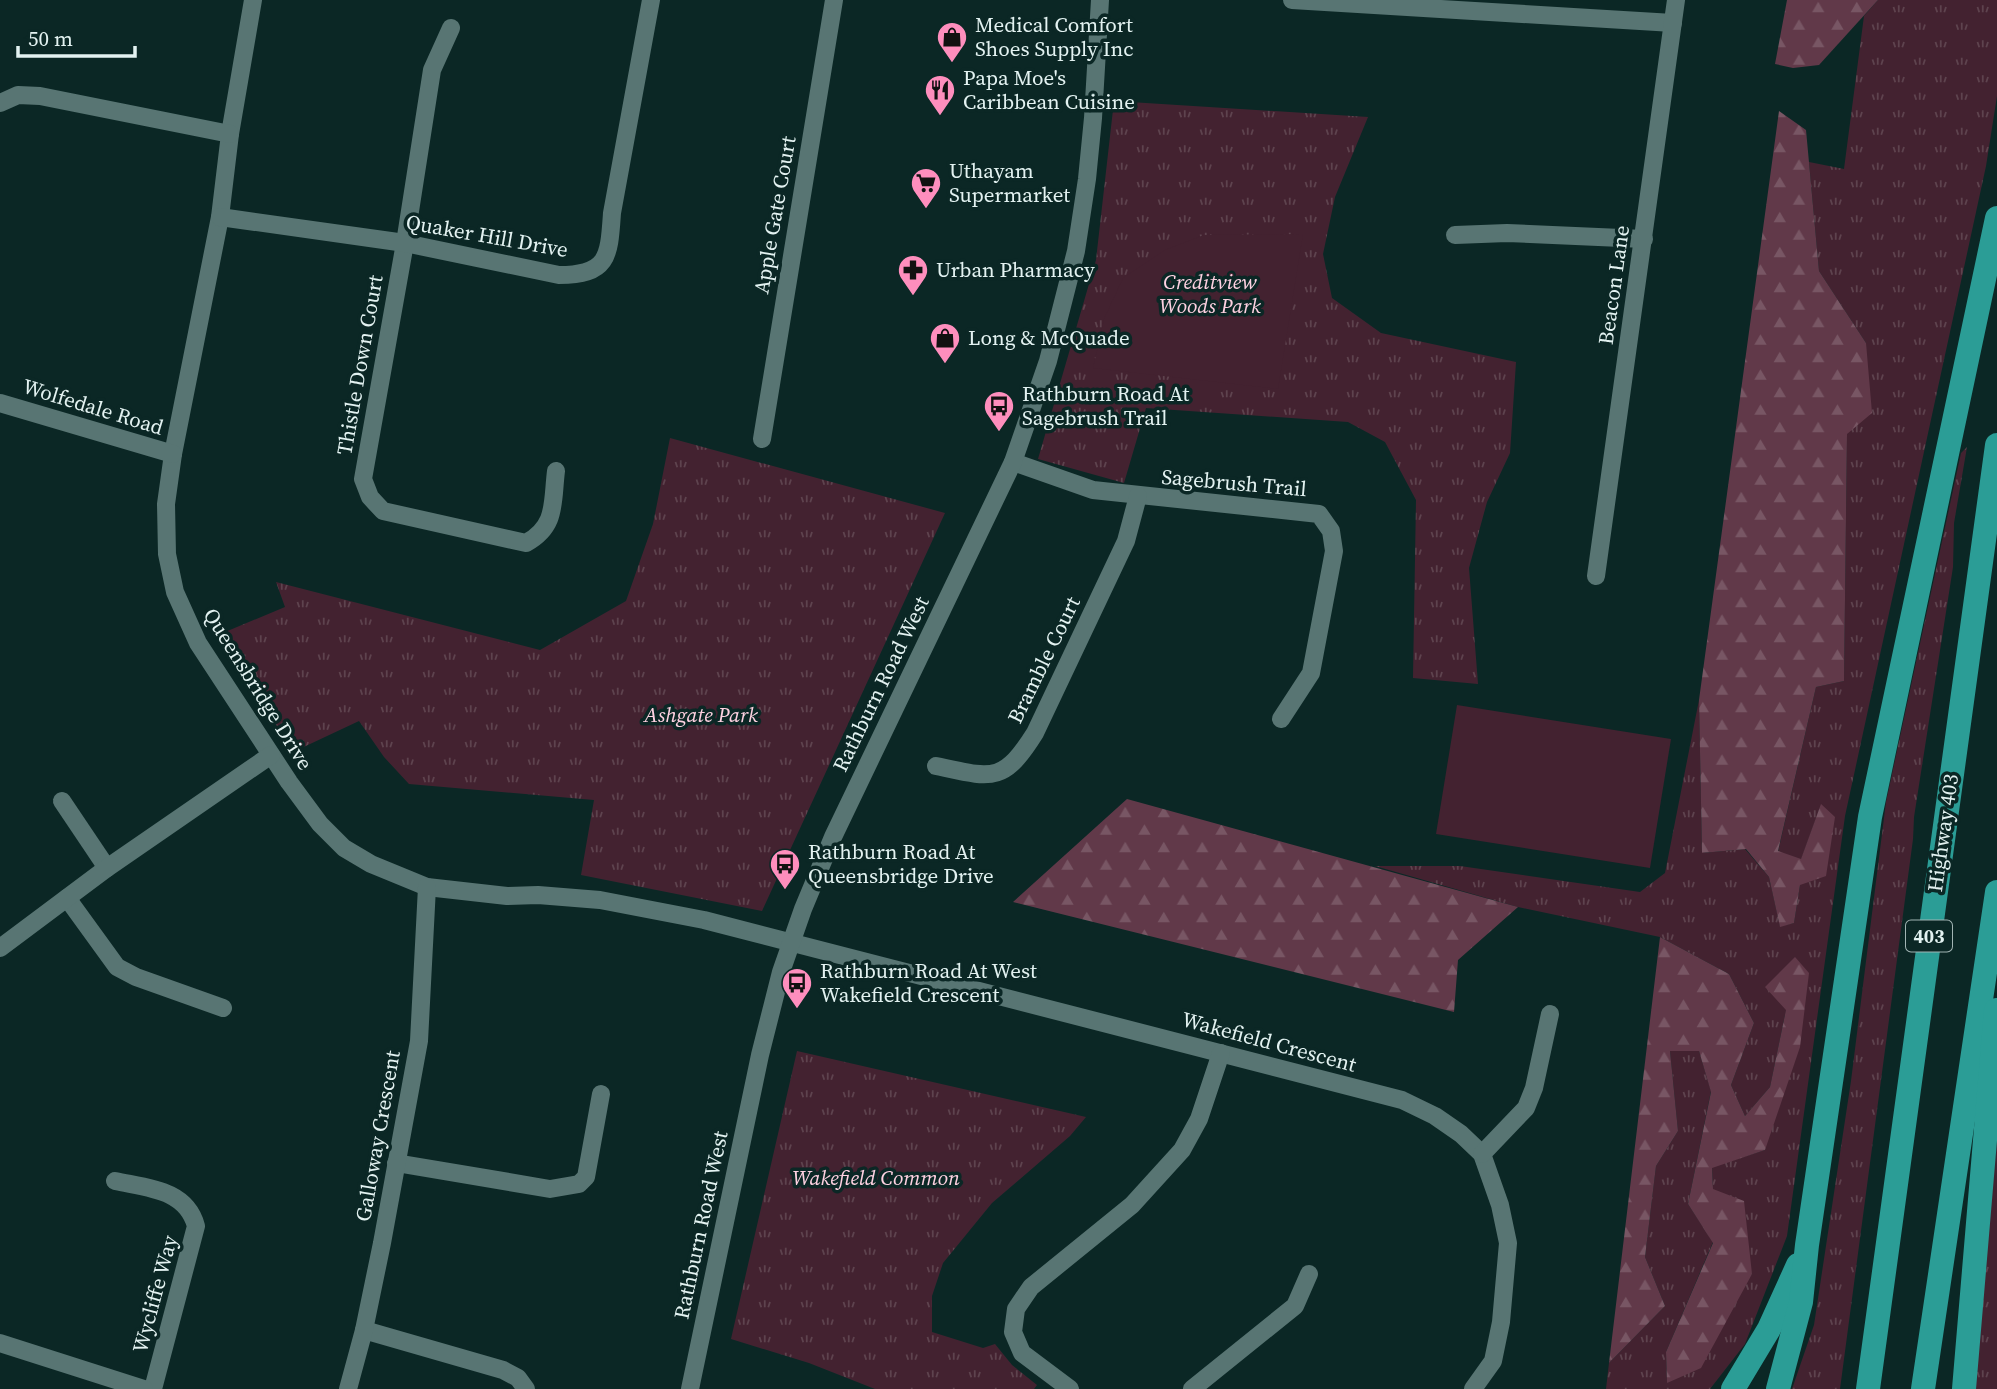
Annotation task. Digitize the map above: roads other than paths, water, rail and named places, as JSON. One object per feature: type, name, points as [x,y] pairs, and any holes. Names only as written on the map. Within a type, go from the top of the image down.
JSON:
[{"type":"highway","points":[[1778,1389],[1801,1302],[1870,817],[1997,218]]},
{"type":"highway","name":"Highway 403","points":[[1868,1389],[1997,445]]},
{"type":"highway","points":[[1923,1389],[1997,892]]},
{"type":"highway","points":[[1964,1389],[1997,1001],[1991,940]]},
{"type":"highway","points":[[1733,1389],[1769,1329],[1807,1245]]},
{"type":"street","name":"Queensbridge Drive","points":[[253,0],[230,134],[220,217],[173,454],[166,504],[167,554],[175,592],[198,643],[320,824],[344,848],[386,872],[427,887],[507,896],[538,895],[600,900],[704,920],[791,943]]},
{"type":"street","name":"Quaker Hill Drive","points":[[220,217],[405,243],[559,275],[578,275],[603,263],[610,246],[612,213],[651,0]]},
{"type":"street","name":"Apple Gate Court","points":[[762,439],[834,0]]},
{"type":"street","name":"Rathburn Road West","points":[[690,1389],[760,1055],[791,943],[833,837],[1013,462],[1048,361],[1076,251],[1093,118],[1100,0]]},
{"type":"street","points":[[1292,0],[1673,23]]},
{"type":"street","name":"Beacon Lane","points":[[1596,576],[1676,0]]},
{"type":"street","points":[[405,243],[432,70],[451,28]]},
{"type":"street","points":[[0,103],[18,95],[40,96],[230,134]]},
{"type":"street","points":[[1455,235],[1507,233],[1644,239]]},
{"type":"street","name":"Thistle Down Court","points":[[405,243],[363,479],[370,497],[383,511],[526,543],[541,535],[550,522],[556,471]]},
{"type":"street","name":"Wolfedale Road","points":[[0,403],[173,454]]},
{"type":"street","name":"Sagebrush Trail","points":[[1013,462],[1093,490],[1319,514],[1331,531],[1334,551],[1311,673],[1281,719]]},
{"type":"street","name":"Bramble Court","points":[[936,766],[981,776],[1005,771],[1019,758],[1035,733],[1126,541],[1138,496]]},
{"type":"street","points":[[0,948],[107,867],[271,755]]},
{"type":"street","points":[[62,801],[107,867]]},
{"type":"street","name":"Galloway Crescent","points":[[348,1389],[364,1330],[419,1041],[427,887]]},
{"type":"street","points":[[67,898],[117,967],[136,977],[223,1008]]},
{"type":"street","name":"Wakefield Crescent","points":[[791,943],[1402,1100],[1435,1116],[1461,1134],[1482,1154],[1500,1205],[1508,1243],[1501,1322],[1493,1361],[1473,1389]]},
{"type":"street","points":[[1482,1154],[1526,1108],[1534,1088],[1550,1014]]},
{"type":"street","points":[[1070,1389],[1023,1353],[1013,1332],[1016,1309],[1031,1287],[1132,1205],[1182,1150],[1199,1119],[1221,1054]]},
{"type":"street","points":[[396,1163],[550,1189],[579,1184],[586,1177],[601,1094]]},
{"type":"street","name":"Wycliffe Way","points":[[115,1181],[174,1195],[188,1206],[196,1226],[153,1389]]},
{"type":"street","points":[[1192,1389],[1295,1306],[1309,1274]]},
{"type":"street","points":[[364,1330],[503,1370],[518,1378],[526,1389]]},
{"type":"street","points":[[0,1343],[144,1389]]},
{"type":"place","name":"Medical Comfort Shoes Supply Inc","points":[[952,64]]},
{"type":"place","name":"Papa Moe's Caribbean Cuisine","points":[[940,117]]},
{"type":"place","name":"Uthayam Supermarket","points":[[926,210]]},
{"type":"place","name":"Urban Pharmacy","points":[[913,297]]},
{"type":"place","name":"Long & McQuade","points":[[945,365]]},
{"type":"place","name":"Rathburn Road At Sagebrush Trail","points":[[999,433]]},
{"type":"place","name":"Rathburn Road At Queensbridge Drive","points":[[785,891]]},
{"type":"place","name":"Rathburn Road At West Wakefield Crescent","points":[[797,1010]]},
{"type":"park label","name":"Creditview Woods Park","points":[[1210,294]]},
{"type":"park label","name":"Ashgate Park","points":[[701,715]]},
{"type":"park label","name":"Wakefield Common","points":[[876,1178]]}]
